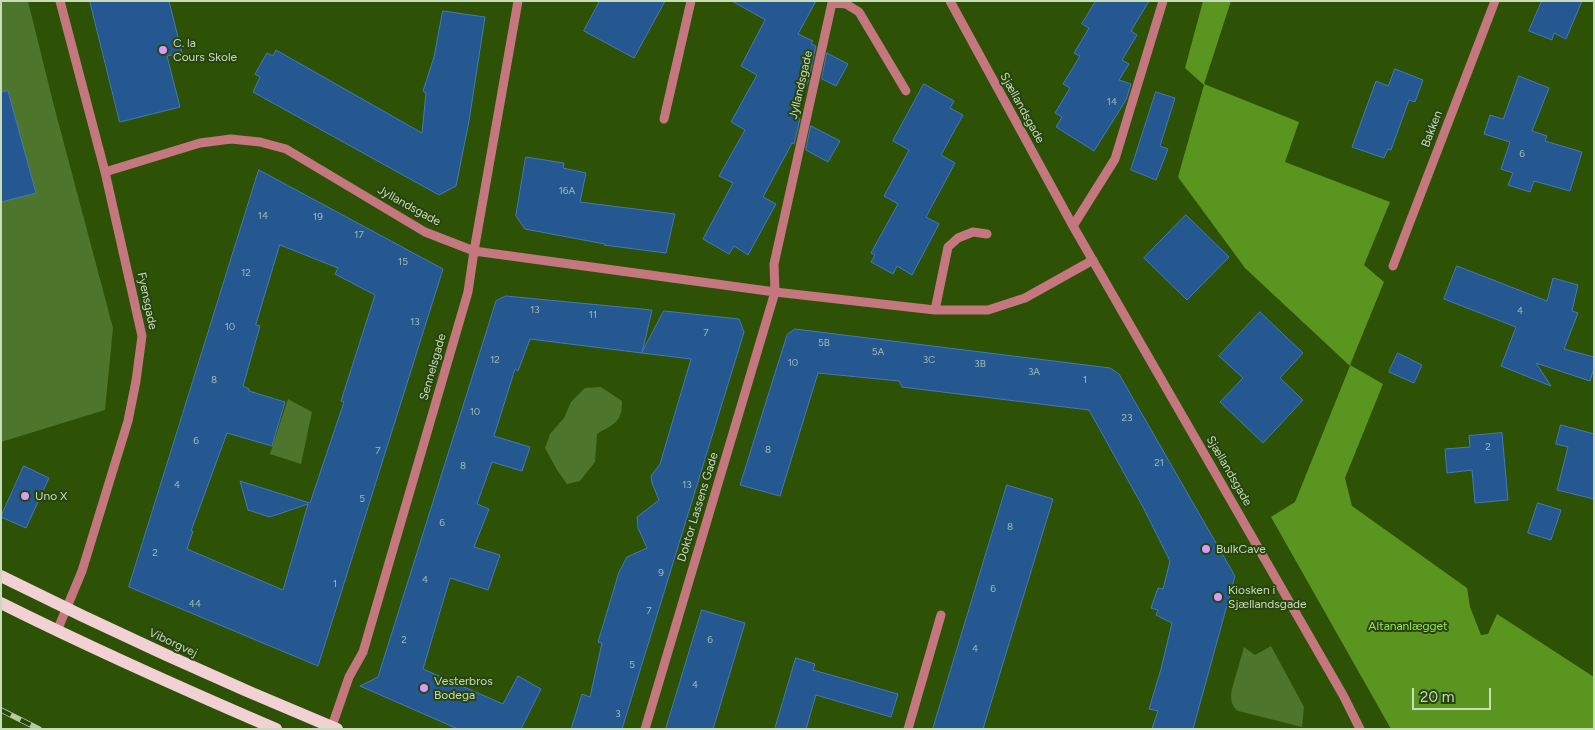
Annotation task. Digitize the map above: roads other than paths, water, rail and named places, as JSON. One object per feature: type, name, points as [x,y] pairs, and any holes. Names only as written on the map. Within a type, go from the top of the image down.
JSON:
[{"type":"main road","name":"Viborgvej","points":[[1,576],[180,662],[333,728]]},
{"type":"main road","points":[[1,603],[57,631],[276,729]]},
{"type":"street","name":"Fyensgade","points":[[57,631],[82,572],[128,421],[142,336],[105,172],[60,1]]},
{"type":"street","name":"Sennelsgade","points":[[333,728],[348,676],[364,652],[468,292],[518,1]]},
{"type":"street","points":[[664,119],[691,1]]},
{"type":"street","name":"Sjællandsgade","points":[[950,1],[1093,260],[1344,695],[1360,729]]},
{"type":"street","points":[[1074,226],[1115,159],[1163,1]]},
{"type":"street","name":"Bakken","points":[[1392,266],[1495,1]]},
{"type":"street","name":"Jyllandsgade","points":[[775,292],[774,264],[832,3],[846,4],[859,12],[906,91]]},
{"type":"street","name":"Jyllandsgade","points":[[105,172],[200,143],[230,139],[260,142],[286,149],[426,232],[474,251],[775,292],[935,310],[988,310],[1025,298],[1093,260]]},
{"type":"street","points":[[935,310],[948,247],[958,238],[973,232],[987,234]]},
{"type":"street","name":"Doktor Lassens Gade","points":[[645,729],[775,292]]},
{"type":"street","points":[[908,729],[941,615]]},
{"type":"railway","points":[[1,710],[39,729]]},
{"type":"place","name":"C. la Cours Skole","points":[[163,50]]},
{"type":"place","name":"Uno X","points":[[25,496]]},
{"type":"place","name":"BulkCave","points":[[1206,549]]},
{"type":"place","name":"Kiosken i Sjællandsgade","points":[[1218,597]]},
{"type":"place","name":"Vesterbros Bodega","points":[[424,688]]},
{"type":"park label","name":"Altananlægget","points":[[1408,626]]}]
